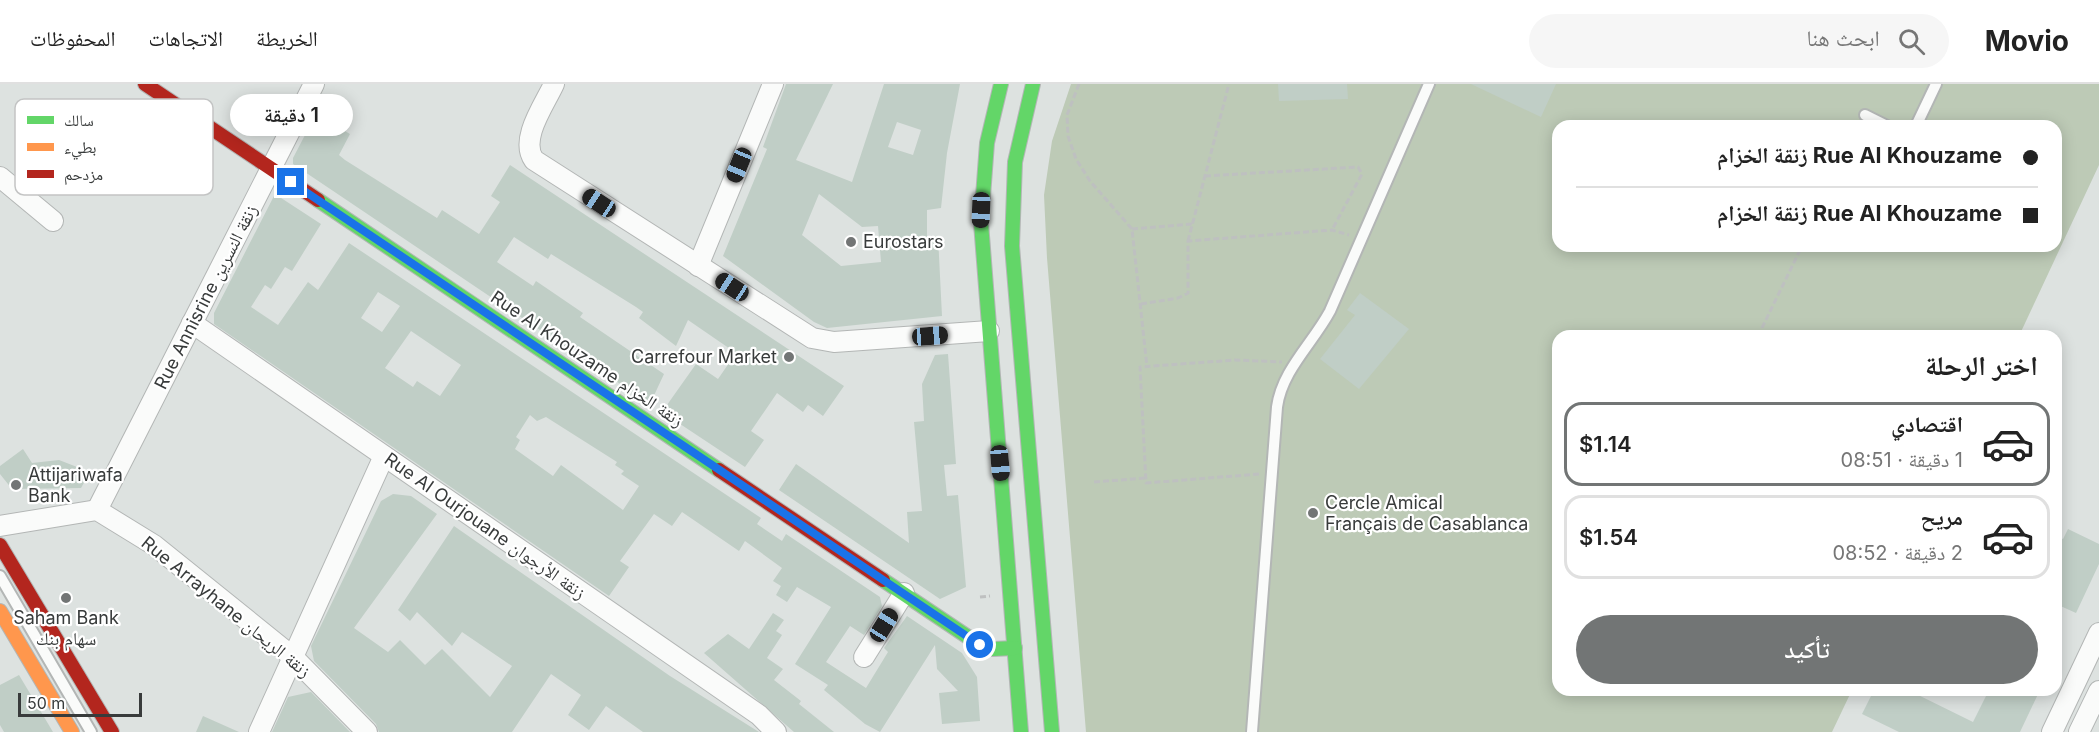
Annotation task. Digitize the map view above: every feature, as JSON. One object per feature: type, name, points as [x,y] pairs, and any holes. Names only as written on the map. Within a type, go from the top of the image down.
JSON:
[{"type":"main road","name":"Rue Al Khouzame زنقة الخزام","points":[[145,84],[167,99]]},
{"type":"main road","points":[[1000,84],[991,119],[981,223],[1021,732]]},
{"type":"main road","points":[[1033,84],[1015,162],[1012,228],[1052,732]]},
{"type":"main road","name":"Rue Al Khouzame زنقة الخزام","points":[[213,130],[980,645],[993,649],[1015,648]]},
{"type":"main road","points":[[0,545],[111,732]]},
{"type":"main road","points":[[0,611],[72,732]]},
{"type":"street","name":"Rue Annisrine زنقة النسرين","points":[[97,510],[314,84]]},
{"type":"street","points":[[554,84],[530,135],[529,150],[534,160],[806,334],[823,342],[989,331]]},
{"type":"street","points":[[698,266],[773,84]]},
{"type":"street","points":[[0,177],[15,189]]},
{"type":"street","points":[[22,195],[53,221]]},
{"type":"street","name":"Rue Al Ourjouane زنقة الأرجوان","points":[[192,323],[759,715],[776,732]]},
{"type":"street","points":[[259,732],[384,456]]},
{"type":"street","points":[[0,526],[97,510]]},
{"type":"street","name":"Rue Arrayhane زنقة الريحان","points":[[97,510],[154,545],[293,657],[367,732]]},
{"type":"street","points":[[864,657],[904,593]]},
{"type":"street","points":[[2052,732],[2099,633]]},
{"type":"street","points":[[2079,732],[2099,691]]},
{"type":"lane","points":[[1252,732],[1278,398],[1284,380],[1330,311],[1429,84]]},
{"type":"lane","points":[[1919,120],[1936,84]]},
{"type":"lane","points":[[1864,115],[1874,120]]},
{"type":"lane","points":[[0,576],[91,732]]},
{"type":"path","points":[[1078,84],[1066,124],[1072,148],[1090,181],[1132,229],[1147,367]]},
{"type":"path","points":[[1141,304],[1179,298],[1188,293],[1188,241],[1229,84]]},
{"type":"path","points":[[1205,176],[1358,167],[1362,174],[1332,230]]},
{"type":"path","points":[[1132,229],[1192,224]]},
{"type":"path","points":[[1188,241],[1332,230],[1362,238]]},
{"type":"path","points":[[1761,330],[1799,252]]},
{"type":"path","points":[[1272,473],[1146,483],[1140,367],[1235,360],[1296,363]]},
{"type":"path","points":[[1094,482],[1146,478]]},
{"type":"green space","name":"Cercle Amical Français de Casablanca","points":[[1071,84],[2099,84],[2099,165],[2062,244],[2062,120],[1552,120],[1552,252],[2058,252],[2022,330],[1552,330],[1552,696],[1849,696],[1832,732],[1086,732],[1047,258],[1044,195],[1052,141]]},
{"type":"building","points":[[786,84],[833,84],[796,160],[852,182],[884,84],[960,84],[947,153],[941,208],[927,210],[927,236],[938,236],[942,316],[827,328],[814,322],[723,256],[767,149],[763,147]],"holes":[[[897,122],[921,130],[913,155],[888,147]],[[819,194],[862,227],[878,226],[881,262],[841,266],[802,235]]]},
{"type":"building","points":[[1278,84],[1347,84],[1348,99],[1279,101]]},
{"type":"building","points":[[1471,84],[1556,84],[1541,117]]},
{"type":"building","points":[[316,114],[350,134],[339,155],[345,160],[437,218],[442,210],[479,234],[500,202],[491,196],[510,165],[844,386],[823,416],[808,405],[803,412],[777,393],[751,431],[764,440],[745,467],[662,412],[696,364],[718,379],[736,353],[688,320],[676,346],[639,318],[643,312],[636,307],[551,254],[548,259],[514,237],[497,262],[533,286],[536,281],[583,313],[580,317],[664,374],[650,404],[293,164],[293,158]]},
{"type":"building","points":[[275,194],[321,224],[292,271],[285,267],[271,289],[265,285],[251,307],[278,325],[308,282],[318,290],[349,243],[761,518],[757,524],[782,541],[786,534],[880,597],[882,606],[864,635],[850,626],[826,662],[866,688],[888,652],[884,648],[907,616],[962,653],[977,677],[980,721],[942,724],[939,693],[958,691],[937,669],[935,645],[880,732],[865,724],[824,690],[828,685],[795,664],[831,607],[797,587],[787,602],[776,595],[781,586],[773,581],[782,568],[745,541],[739,551],[682,512],[672,526],[654,514],[620,561],[629,567],[609,596],[214,324],[214,313]],"holes":[[[378,292],[400,306],[382,332],[361,318]],[[411,331],[461,365],[440,396],[417,381],[413,387],[385,368]],[[530,415],[537,421],[546,417],[617,462],[615,465],[624,471],[621,474],[639,486],[623,510],[561,465],[553,476],[515,449],[520,440],[516,437]]]},
{"type":"building","points":[[1360,293],[1409,329],[1359,389],[1320,359],[1355,315],[1347,310]]},
{"type":"building","points":[[948,354],[956,464],[944,465],[947,496],[958,495],[966,587],[940,599],[779,490],[796,464],[909,543],[907,512],[922,511],[914,422],[924,421],[922,384],[935,355]]},
{"type":"building","points":[[23,449],[32,463],[59,460],[90,472],[81,488],[12,489],[0,474],[0,466]]},
{"type":"building","points":[[393,494],[411,496],[437,514],[354,628],[388,652],[400,640],[425,665],[442,649],[490,697],[512,666],[462,632],[452,646],[417,612],[410,621],[398,610],[454,526],[670,676],[759,732],[643,732],[606,706],[589,730],[568,715],[581,695],[551,674],[512,732],[379,732],[376,724],[314,661],[311,646],[381,501]]},
{"type":"building","points":[[2068,529],[2099,544],[2099,564],[2076,613],[2062,607],[2063,539]]},
{"type":"building","points":[[773,613],[784,620],[776,631],[782,635],[767,658],[783,669],[774,680],[801,701],[799,704],[834,732],[794,732],[704,653],[728,634],[749,649]]},
{"type":"building","points":[[19,675],[53,732],[4,732],[0,725],[0,685]]},
{"type":"building","points":[[311,692],[350,732],[272,732],[288,697]]},
{"type":"building","points":[[1871,696],[1920,696],[1973,722],[1986,696],[2037,696],[2020,732],[1899,732],[1862,714]]},
{"type":"building","points":[[203,716],[239,732],[196,732]]},
{"type":"traffic: fast","points":[[1001,84],[987,143],[981,223],[1021,732]]},
{"type":"traffic: fast","points":[[1033,84],[1015,162],[1012,246],[1052,732]]},
{"type":"traffic: fast","points":[[318,200],[719,470]]},
{"type":"traffic: fast","points":[[883,580],[980,645],[993,649],[1015,648]]},
{"type":"traffic: slow","points":[[0,611],[72,732]]},
{"type":"traffic: jam","points":[[145,84],[167,99]]},
{"type":"traffic: jam","points":[[213,130],[318,200]]},
{"type":"traffic: jam","points":[[719,470],[883,580]]},
{"type":"traffic: jam","points":[[0,545],[112,732]]},
{"type":"place","name":"Eurostars","points":[[851,242]]},
{"type":"place","name":"Carrefour Market","points":[[789,357]]},
{"type":"place","name":"Attijariwafa Bank","points":[[16,485]]},
{"type":"place","name":"Cercle Amical Français de Casablanca","points":[[1313,513]]},
{"type":"place","name":"Saham Bank سهام بنك","points":[[66,598]]},
{"type":"route","points":[[291,182],[980,645]]}]
